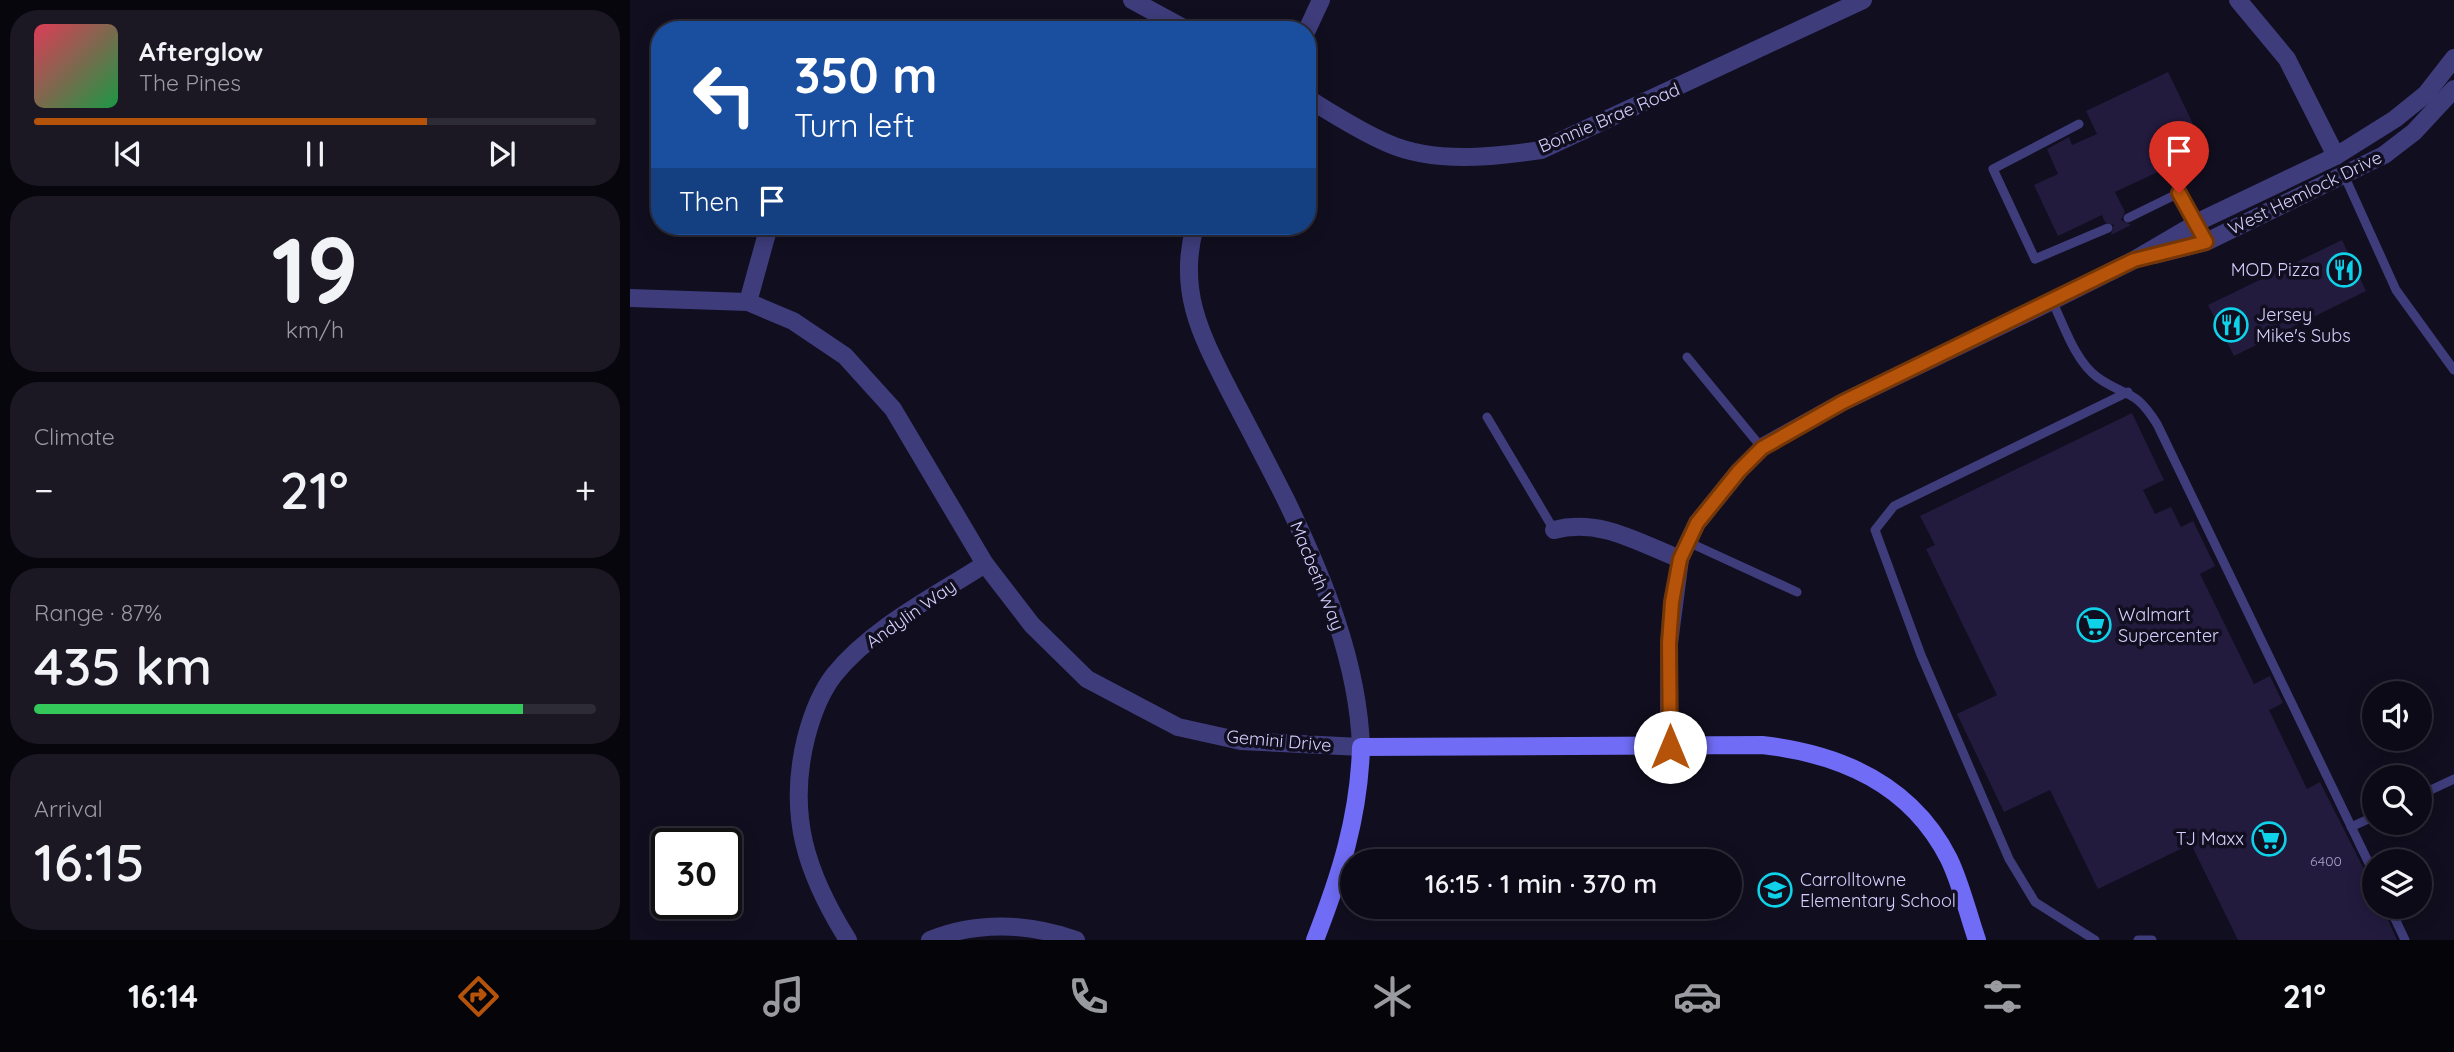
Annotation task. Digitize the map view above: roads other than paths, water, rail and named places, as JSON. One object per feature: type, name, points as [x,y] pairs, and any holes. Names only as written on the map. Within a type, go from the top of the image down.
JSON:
[{"type":"street","points":[[1132,0],[1170,21]]},
{"type":"street","points":[[1311,21],[1321,0]]},
{"type":"street","name":"Bonnie Brae Road","points":[[1316,103],[1400,148],[1459,156],[1500,156],[1541,150],[1616,118],[1863,0]]},
{"type":"street","points":[[2238,0],[2287,59],[2336,156]]},
{"type":"street","name":"West Hemlock Drive","points":[[1670,747],[1669,643],[1672,602],[1680,559],[1686,541],[1717,497],[1762,448],[1843,402],[2052,301],[2134,260],[2194,225],[2336,156],[2395,119],[2426,94],[2454,58]]},
{"type":"street","name":"West Hemlock Drive","points":[[2134,260],[2206,242],[2384,155],[2414,132],[2454,89]]},
{"type":"street","points":[[748,302],[767,235]]},
{"type":"street","name":"Macbeth Way","points":[[1193,235],[1189,278],[1195,319],[1287,502],[1319,578],[1347,650],[1360,713],[1361,747],[1354,824],[1340,875],[1315,940]]},
{"type":"street","name":"Gemini Drive","points":[[630,298],[748,302],[793,321],[845,356],[892,409],[985,564],[1032,625],[1087,679],[1178,727],[1241,741],[1361,747],[1762,745],[1799,749],[1847,763],[1876,779],[1926,825],[1949,859],[1977,940]]},
{"type":"street","points":[[1554,530],[1577,524],[1599,526],[1680,559]]},
{"type":"street","name":"Andylin Way","points":[[848,940],[819,889],[802,834],[796,798],[810,723],[823,691],[835,673],[866,643],[886,627],[985,564]]},
{"type":"street","points":[[930,940],[964,928],[1000,926],[1037,930],[1076,940]]},
{"type":"lane","points":[[2079,124],[1993,169],[2035,259],[2108,228]]},
{"type":"lane","points":[[2344,175],[2396,290],[2454,370]]},
{"type":"lane","points":[[2128,218],[2179,193],[2194,225],[2206,242]]},
{"type":"lane","points":[[2052,301],[2085,367],[2098,379],[2128,392],[2144,404],[2157,424],[2362,849]]},
{"type":"lane","points":[[1687,357],[1762,448]]},
{"type":"lane","points":[[2095,940],[2035,902],[2009,859],[1922,655],[1875,530],[1894,506],[2128,392]]},
{"type":"lane","points":[[1487,417],[1554,530]]},
{"type":"lane","points":[[1686,541],[1797,592]]},
{"type":"lane","points":[[2432,789],[2454,779]]},
{"type":"lane","points":[[2351,827],[2362,822]]},
{"type":"lane","points":[[2395,919],[2405,940]]},
{"type":"lane","points":[[2138,940],[2152,940]]},
{"type":"place","name":"MOD Pizza","points":[[2344,270]]},
{"type":"place","name":"Jersey Mike's Subs","points":[[2231,325]]},
{"type":"place","name":"Walmart Supercenter","points":[[2094,625]]},
{"type":"place","name":"TJ Maxx","points":[[2269,839]]},
{"type":"place","name":"Carrolltowne Elementary School","points":[[1775,890]]}]
